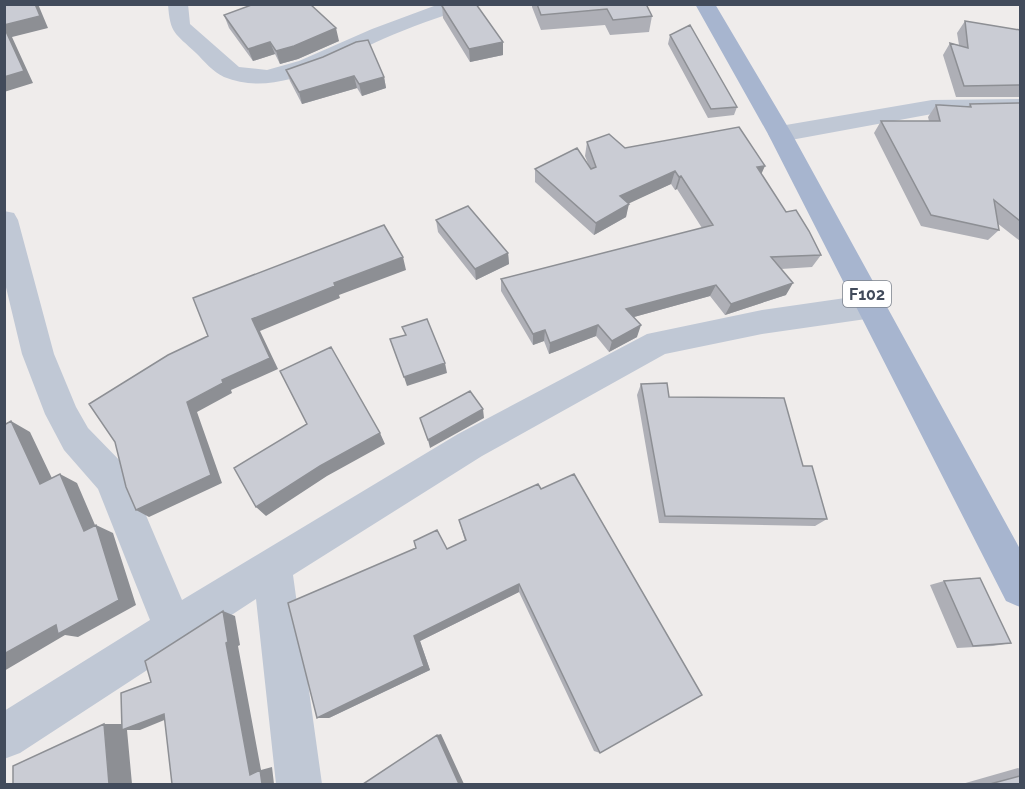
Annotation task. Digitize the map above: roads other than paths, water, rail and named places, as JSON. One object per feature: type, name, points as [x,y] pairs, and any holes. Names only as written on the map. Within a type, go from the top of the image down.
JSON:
[{"type":"main road","name":"F102","points":[[705,4],[780,134],[873,306],[1020,587]]},
{"type":"street","points":[[178,4],[180,26],[229,71],[247,77],[268,76],[304,68],[380,32],[462,4]]},
{"type":"street","points":[[780,134],[940,106],[1020,106]]},
{"type":"street","points":[[4,220],[39,354],[62,414],[76,439],[112,478],[174,629]]},
{"type":"street","points":[[4,737],[272,566],[470,445],[658,344],[762,322],[873,306]]},
{"type":"street","points":[[272,566],[299,784]]}]
